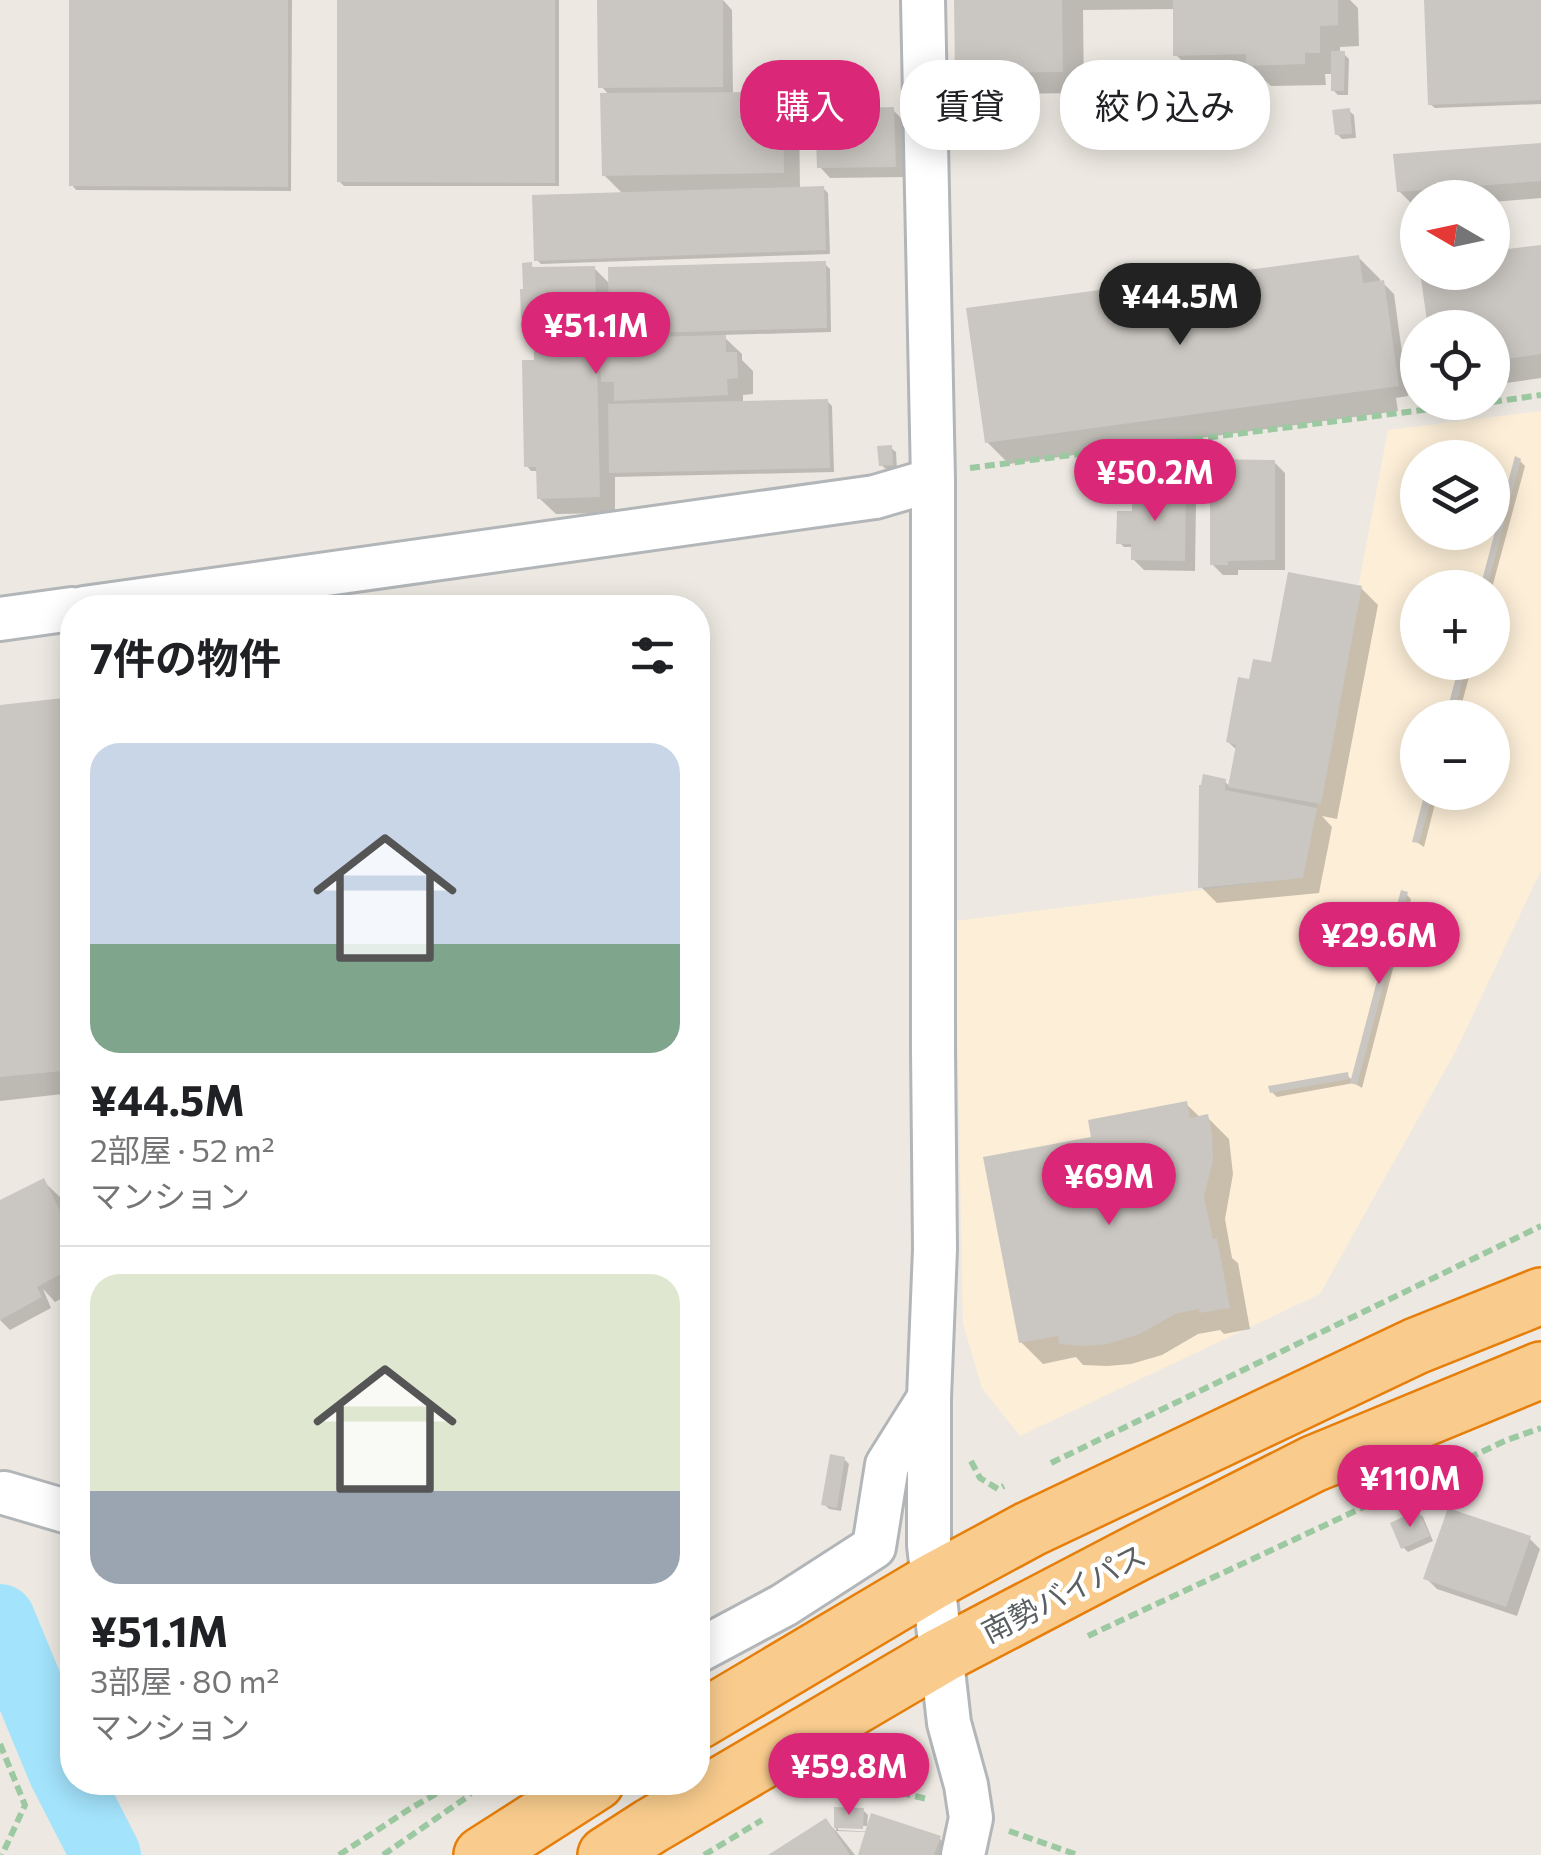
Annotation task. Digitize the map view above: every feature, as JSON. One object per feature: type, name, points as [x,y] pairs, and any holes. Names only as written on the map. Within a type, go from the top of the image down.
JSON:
[{"type":"highway","points":[[710,1714],[932,1582],[1030,1529],[1416,1346],[1541,1296]]},
{"type":"highway","name":"南勢バイパス","points":[[710,1791],[942,1655],[1313,1464],[1541,1370]]},
{"type":"highway","points":[[482,1855],[576,1795]]},
{"type":"highway","name":"南勢バイパス","points":[[606,1855],[704,1795]]},
{"type":"street","points":[[923,0],[933,480],[935,1249],[929,1546],[949,1723],[966,1785],[967,1837]]},
{"type":"street","points":[[177,595],[875,497],[933,480]]},
{"type":"street","points":[[0,619],[60,611]]},
{"type":"street","points":[[710,1645],[784,1605],[874,1547],[887,1465],[929,1398]]},
{"type":"street","points":[[4,1493],[60,1510]]},
{"type":"path","points":[[1510,399],[1541,395]]},
{"type":"path","points":[[933,480],[960,470],[1400,413]]},
{"type":"path","points":[[1048,1464],[1541,1226]]},
{"type":"path","points":[[1075,1642],[1507,1440],[1541,1428]]},
{"type":"path","points":[[968,1454],[980,1478],[998,1489],[1015,1480]]},
{"type":"path","points":[[0,1744],[25,1805],[2,1855]]},
{"type":"path","points":[[818,1785],[831,1777],[940,1802],[967,1837],[1078,1855]]},
{"type":"path","points":[[339,1855],[434,1795]]},
{"type":"path","points":[[383,1855],[469,1795]]},
{"type":"path","points":[[704,1855],[764,1818]]},
{"type":"shaded area","points":[[1541,411],[1541,870],[1457,1049],[1320,1294],[1020,1436],[982,1388],[963,1324],[955,921],[1303,877],[1388,430],[1469,420],[1510,420],[1510,415]]},
{"type":"building","points":[[69,0],[288,0],[288,187],[69,186]]},
{"type":"building","points":[[337,0],[555,0],[555,183],[337,182]]},
{"type":"building","points":[[597,0],[723,0],[723,87],[598,88]]},
{"type":"building","points":[[954,0],[1062,0],[1060,72],[1040,72],[1040,60],[955,60]]},
{"type":"building","points":[[1173,0],[1338,0],[1338,25],[1320,26],[1320,53],[1305,53],[1305,64],[1270,65],[1270,60],[1246,60],[1246,54],[1173,56]]},
{"type":"building","points":[[1424,0],[1541,0],[1541,100],[1428,105]]},
{"type":"building","points":[[1331,51],[1345,51],[1344,91],[1331,91]]},
{"type":"building","points":[[740,92],[740,150],[784,150],[784,173],[602,176],[600,93]]},
{"type":"building","points":[[880,107],[894,107],[896,167],[817,168],[816,150],[880,150]]},
{"type":"building","points":[[1350,108],[1352,134],[1335,135],[1332,110]]},
{"type":"building","points":[[1541,143],[1541,181],[1400,180],[1397,192],[1393,154]]},
{"type":"building","points":[[824,186],[826,250],[534,261],[532,195]]},
{"type":"building","points":[[1541,245],[1541,354],[1510,358],[1510,310],[1425,310],[1423,290],[1510,290],[1510,249]]},
{"type":"building","points":[[1359,255],[1363,283],[1384,280],[1399,386],[985,443],[966,308]]},
{"type":"building","points":[[826,261],[827,328],[609,334],[608,267]]},
{"type":"building","points":[[532,262],[532,267],[595,266],[597,344],[613,343],[613,338],[726,335],[726,352],[737,352],[738,378],[727,379],[728,395],[614,401],[614,382],[601,382],[600,361],[597,362],[600,497],[537,499],[536,467],[524,467],[522,360],[534,360],[533,318],[521,318],[520,289],[522,263]]},
{"type":"building","points":[[828,399],[830,468],[609,473],[608,404]]},
{"type":"building","points":[[892,445],[893,465],[879,466],[877,446]]},
{"type":"building","points":[[1515,456],[1521,459],[1510,501]]},
{"type":"building","points":[[1210,459],[1275,460],[1275,560],[1210,565]]},
{"type":"building","points":[[1132,486],[1186,487],[1185,561],[1131,560],[1131,544],[1116,544],[1117,511],[1132,511]]},
{"type":"building","points":[[1490,550],[1497,550],[1492,570],[1485,570]]},
{"type":"building","points":[[1288,572],[1362,586],[1321,804],[1228,787],[1236,745],[1226,742],[1238,677],[1249,679],[1253,659],[1271,662]]},
{"type":"building","points":[[1455,680],[1462,680],[1458,700],[1450,700]]},
{"type":"building","points":[[60,698],[60,1071],[0,1077],[0,705]]},
{"type":"building","points":[[1203,774],[1226,779],[1225,790],[1317,808],[1303,878],[1198,888],[1199,785]]},
{"type":"building","points":[[1420,810],[1428,810],[1419,843],[1412,842]]},
{"type":"building","points":[[1401,890],[1408,892],[1357,1085],[1350,1083]]},
{"type":"building","points":[[1348,1072],[1349,1079],[1270,1093],[1268,1086]]},
{"type":"building","points":[[1187,1101],[1190,1118],[1208,1114],[1212,1133],[1213,1160],[1204,1196],[1213,1239],[1217,1238],[1230,1308],[1175,1314],[1140,1334],[1108,1344],[1059,1344],[1058,1336],[1019,1343],[983,1157],[1091,1137],[1088,1120]]},
{"type":"building","points":[[44,1178],[60,1211],[60,1275],[37,1287],[42,1297],[0,1320],[0,1200]]},
{"type":"building","points":[[830,1454],[845,1457],[837,1508],[821,1505]]},
{"type":"building","points":[[1448,1508],[1531,1536],[1506,1607],[1423,1579]]},
{"type":"building","points":[[1418,1510],[1430,1536],[1401,1549],[1390,1523]]},
{"type":"building","points":[[834,1807],[864,1808],[863,1829],[834,1828]]},
{"type":"building","points":[[871,1813],[941,1836],[934,1855],[858,1855]]},
{"type":"building","points":[[826,1818],[850,1855],[768,1855]]},
{"type":"waterway","points":[[0,1619],[60,1764]]},
{"type":"waterway","points":[[75,1795],[106,1855]]}]
